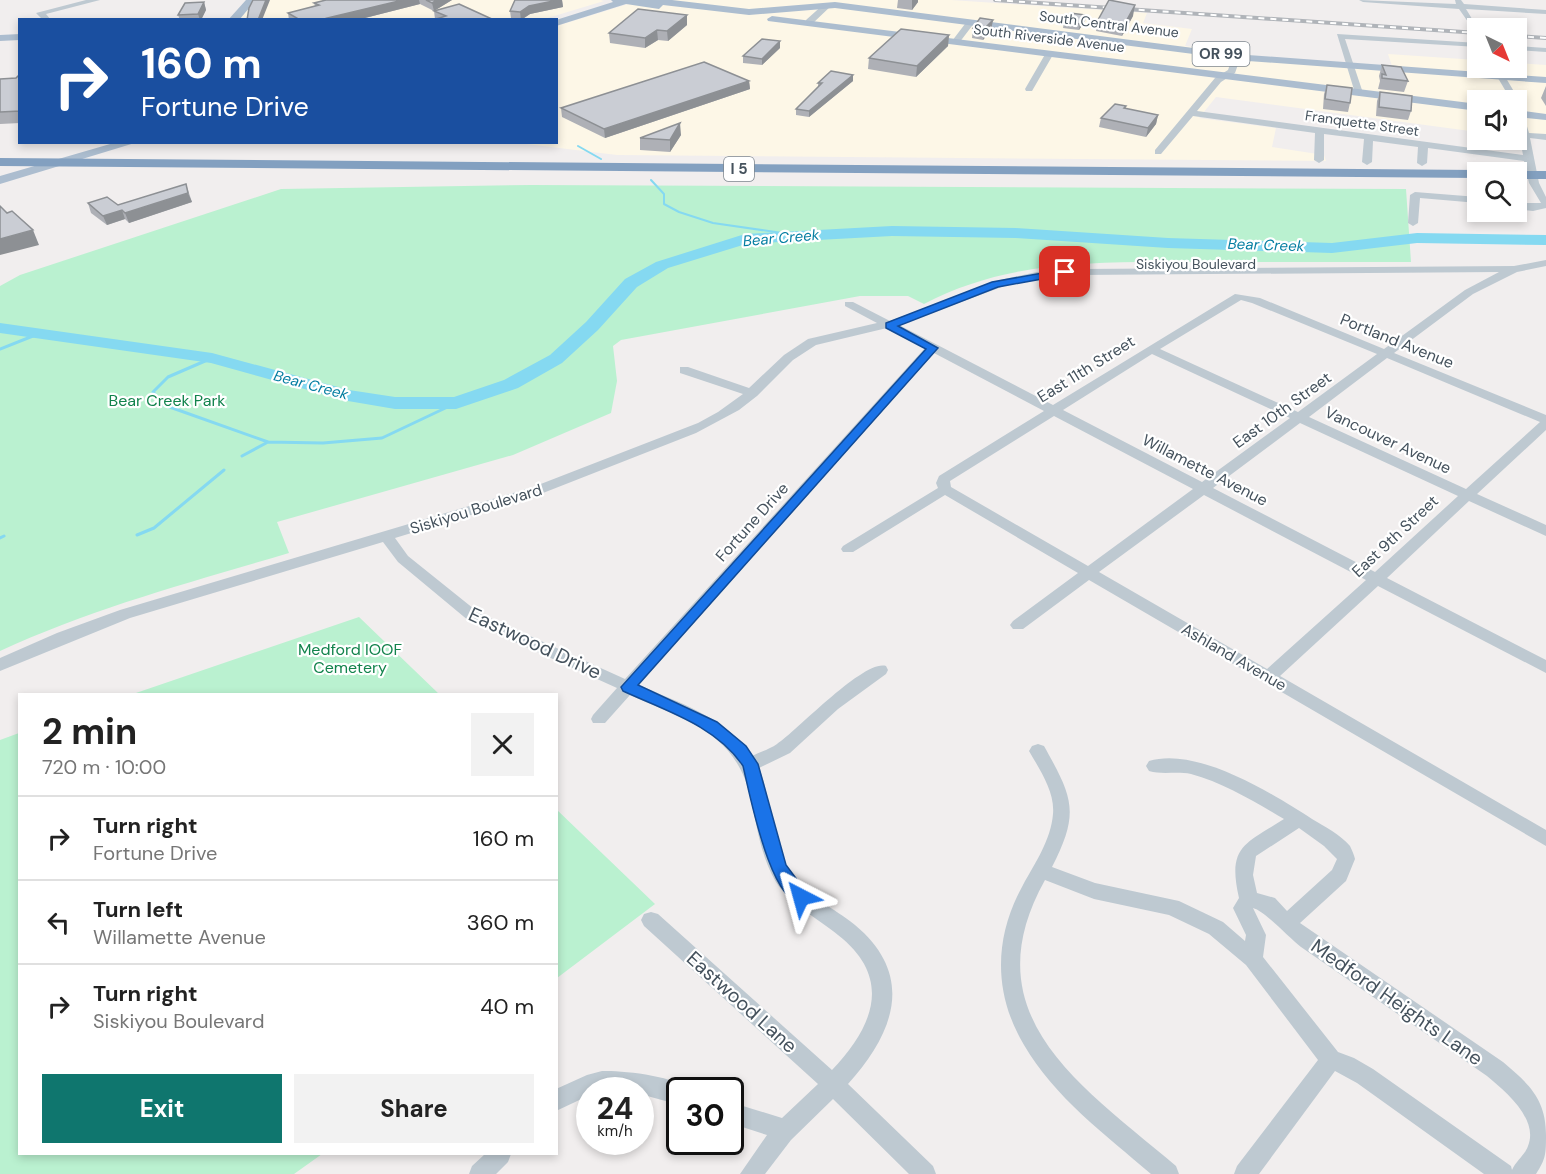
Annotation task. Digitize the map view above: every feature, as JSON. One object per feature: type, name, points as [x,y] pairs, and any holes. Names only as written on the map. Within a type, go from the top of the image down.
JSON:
[{"type":"highway","name":"I 5","points":[[0,160],[87,163],[1467,174]]},
{"type":"highway","name":"I 5","points":[[0,169],[1467,180]]},
{"type":"highway","points":[[1527,175],[1546,176]]},
{"type":"highway","points":[[1527,180],[1546,180]]},
{"type":"main road","points":[[235,18],[251,0]]},
{"type":"main road","points":[[558,18],[623,0]]},
{"type":"main road","points":[[558,22],[623,0]]},
{"type":"main road","name":"South Riverside Avenue","points":[[623,0],[772,15],[809,22],[1467,107]]},
{"type":"main road","name":"South Central Avenue","points":[[648,0],[772,15],[828,5],[1237,56],[1350,65],[1467,70]]},
{"type":"main road","points":[[0,38],[18,37]]},
{"type":"main road","name":"South Central Avenue","points":[[1527,77],[1546,80]]},
{"type":"main road","points":[[1527,111],[1546,117]]},
{"type":"main road","points":[[0,180],[126,144]]},
{"type":"street","points":[[46,18],[40,12],[96,0]]},
{"type":"street","points":[[1363,0],[1459,3],[1546,12]]},
{"type":"street","points":[[1459,3],[1468,18]]},
{"type":"street","points":[[809,22],[828,5]]},
{"type":"street","points":[[956,41],[971,22]]},
{"type":"street","points":[[1359,93],[1340,36],[1467,44]]},
{"type":"street","points":[[1527,49],[1546,50]]},
{"type":"street","points":[[1029,89],[1050,53]]},
{"type":"street","points":[[1158,152],[1218,80],[1232,71],[1237,56]]},
{"type":"street","name":"Franquette Street","points":[[1189,113],[1530,159]]},
{"type":"street","points":[[1319,159],[1320,131]]},
{"type":"street","points":[[1527,135],[1546,137]]},
{"type":"street","points":[[1367,162],[1369,137]]},
{"type":"street","points":[[1527,141],[1535,190],[1546,204],[1527,207]]},
{"type":"street","points":[[1422,163],[1423,145]]},
{"type":"street","points":[[1413,223],[1415,195],[1467,199]]},
{"type":"street","name":"East 10th Street","points":[[1018,625],[1479,285],[1514,269],[1546,262]]},
{"type":"street","name":"Siskiyou Boulevard","points":[[928,309],[934,301],[973,283],[1017,272],[1060,266],[1546,262]]},
{"type":"street","points":[[1464,269],[1480,274],[1479,285]]},
{"type":"street","name":"Siskiyou Boulevard","points":[[0,665],[63,637],[125,614],[504,501],[583,473],[706,423],[753,393],[800,349],[834,336],[889,325],[1004,282],[1065,272],[1514,269]]},
{"type":"street","name":"Portland Avenue","points":[[1234,298],[1256,300],[1546,422]]},
{"type":"street","name":"East 11th Street","points":[[945,489],[944,479],[1234,298]]},
{"type":"street","name":"Willamette Avenue","points":[[849,304],[1546,667]]},
{"type":"street","points":[[834,336],[880,336],[928,346]]},
{"type":"street","name":"Fortune Drive","points":[[599,719],[928,346]]},
{"type":"street","name":"Vancouver Avenue","points":[[1150,349],[1546,531]]},
{"type":"street","points":[[684,370],[753,393]]},
{"type":"street","name":"East 9th Street","points":[[1269,677],[1546,422]]},
{"type":"street","points":[[848,549],[945,489]]},
{"type":"street","name":"Ashland Avenue","points":[[945,489],[1546,839]]},
{"type":"street","name":"Eastwood Drive","points":[[386,537],[403,560],[474,617],[712,726],[733,741],[750,764],[771,847],[784,876],[801,897],[854,936],[868,952],[881,982],[882,1015],[876,1032],[865,1051],[834,1085],[786,1130],[751,1174]]},
{"type":"street","points":[[750,764],[784,748],[832,705],[880,670]]},
{"type":"street","points":[[1038,751],[1060,795],[1062,814],[1042,871],[1026,896],[1009,942],[1010,980],[1020,1014],[1041,1054],[1063,1081],[1168,1174]]},
{"type":"street","points":[[1155,766],[1175,765],[1208,772],[1299,819],[1331,840],[1343,851],[1346,859],[1339,875],[1286,924]]},
{"type":"street","points":[[1253,959],[1256,934],[1243,908],[1249,898],[1243,871],[1244,860],[1250,851],[1299,819]]},
{"type":"street","points":[[1042,871],[1094,891],[1148,901],[1188,913],[1229,937],[1253,959],[1331,1060],[1347,1065],[1365,1076],[1503,1174]]},
{"type":"street","name":"Medford Heights Lane","points":[[1249,898],[1268,904],[1286,924],[1495,1069],[1519,1089],[1534,1107],[1542,1126],[1543,1136],[1540,1146],[1522,1174]]},
{"type":"street","name":"Eastwood Lane","points":[[651,920],[834,1085]]},
{"type":"street","points":[[1245,1174],[1331,1060]]},
{"type":"street","points":[[558,1100],[573,1090],[610,1079],[635,1081],[666,1091]]},
{"type":"street","points":[[834,1085],[925,1174]]},
{"type":"street","points":[[744,1116],[786,1130]]},
{"type":"street","points":[[480,1174],[499,1155]]},
{"type":"shaded area","points":[[257,0],[604,1],[548,18],[241,18],[242,14]]},
{"type":"shaded area","points":[[641,0],[951,0],[1147,13],[1143,23],[1192,29],[1185,46],[1261,57],[1392,66],[1388,54],[1467,59],[1467,78],[1527,78],[1527,64],[1546,65],[1546,139],[1527,137],[1527,90],[1467,90],[1467,131],[1216,97],[1199,118],[1276,128],[1272,147],[1324,155],[1326,161],[617,155],[526,144],[558,144],[558,26]]},
{"type":"green space","name":"Bear Creek Park","points":[[531,185],[1406,189],[1411,262],[1129,262],[1059,266],[1025,270],[990,278],[957,289],[924,304],[908,296],[860,296],[621,340],[613,346],[617,381],[611,413],[513,455],[277,522],[289,553],[106,609],[0,651],[0,286],[20,275],[281,189]]},
{"type":"green space","name":"Medford IOOF Cemetery","points":[[359,617],[438,693],[136,693]]},
{"type":"green space","points":[[18,733],[18,1155],[321,1155],[294,1174],[0,1174],[0,740]]},
{"type":"green space","points":[[558,811],[655,904],[558,977]]},
{"type":"building","points":[[253,0],[266,0],[259,18],[247,18]]},
{"type":"building","points":[[326,0],[403,0],[327,18],[297,18],[288,13],[319,5],[314,3]]},
{"type":"building","points":[[515,0],[558,0],[529,6],[520,12],[510,11]]},
{"type":"building","points":[[1109,0],[1135,5],[1124,25],[1098,20]]},
{"type":"building","points":[[204,2],[198,14],[178,15],[185,3]]},
{"type":"building","points":[[459,4],[490,18],[440,18],[446,16],[434,11]]},
{"type":"building","points":[[638,9],[687,15],[667,31],[657,30],[645,38],[609,33]]},
{"type":"building","points":[[1070,13],[1086,15],[1080,24],[1064,22]]},
{"type":"building","points":[[980,18],[993,20],[984,29],[973,28]]},
{"type":"building","points":[[901,29],[949,35],[917,66],[869,58]]},
{"type":"building","points":[[762,39],[780,41],[762,59],[743,56]]},
{"type":"building","points":[[704,62],[749,81],[604,129],[561,108]]},
{"type":"building","points":[[1382,65],[1401,67],[1408,81],[1382,78],[1382,74],[1386,75]]},
{"type":"building","points":[[831,71],[853,75],[809,111],[796,109],[822,83],[818,83]]},
{"type":"building","points":[[18,76],[18,111],[0,112],[0,79]]},
{"type":"building","points":[[1327,85],[1352,88],[1350,103],[1325,99]]},
{"type":"building","points":[[1380,92],[1412,96],[1411,111],[1379,107]]},
{"type":"building","points":[[1115,104],[1158,115],[1148,128],[1101,118]]},
{"type":"building","points":[[680,123],[670,140],[640,138]]},
{"type":"building","points":[[186,184],[188,193],[125,213],[122,210],[103,216],[88,203],[107,197],[118,205]]},
{"type":"building","points":[[0,206],[7,213],[12,211],[33,230],[0,239]]},
{"type":"waterway","points":[[578,146],[601,159]]},
{"type":"waterway","points":[[651,180],[664,194],[664,204],[679,212],[713,223],[803,236]]},
{"type":"waterway","name":"Bear Creek","points":[[0,328],[212,358],[348,395],[395,403],[456,403],[511,384],[556,359],[592,326],[631,283],[662,265],[745,239],[892,231],[1016,233],[1168,243],[1332,248],[1417,238],[1546,240]]},
{"type":"waterway","points":[[0,349],[38,334]]},
{"type":"waterway","points":[[212,358],[168,377],[153,392],[164,405],[268,442]]},
{"type":"waterway","points":[[268,442],[323,443],[382,438],[456,403]]},
{"type":"waterway","points":[[242,456],[268,442]]},
{"type":"waterway","points":[[137,535],[154,528],[224,470]]},
{"type":"waterway","points":[[0,538],[4,536]]},
{"type":"railway","points":[[995,0],[1467,32]]},
{"type":"railway","points":[[1527,37],[1546,38]]},
{"type":"route","points":[[801,897],[789,885],[778,867],[750,764],[741,750],[733,741],[712,726],[628,687],[932,348],[889,325],[928,309],[944,306],[996,284],[1065,272]]}]
